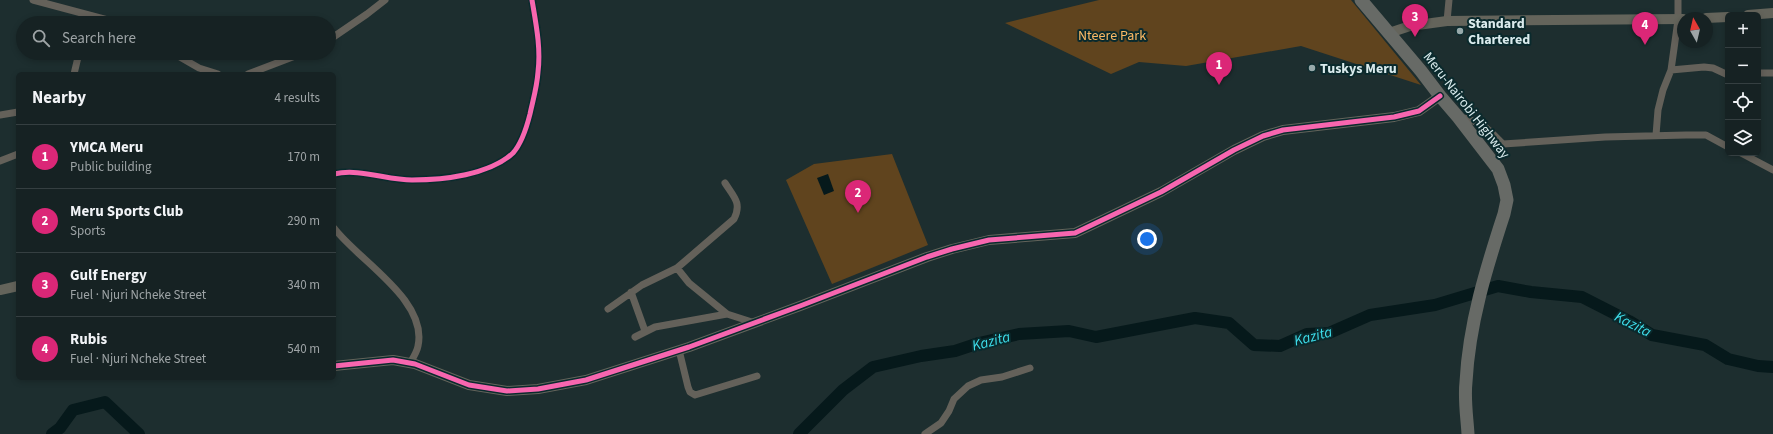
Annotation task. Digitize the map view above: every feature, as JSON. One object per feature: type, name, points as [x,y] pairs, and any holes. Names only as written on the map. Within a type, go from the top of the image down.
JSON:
[{"type":"highway","name":"Meru-Nairobi Highway","points":[[1361,0],[1422,71],[1498,169],[1504,186],[1507,200],[1504,214],[1488,267],[1470,342],[1465,383],[1468,434]]},
{"type":"street","points":[[33,0],[77,16]]},
{"type":"street","points":[[336,35],[385,0]]},
{"type":"street","points":[[336,174],[356,174],[392,179],[432,179],[489,168],[502,162],[514,152],[525,131],[536,88],[538,71],[538,40],[532,0]]},
{"type":"street","points":[[1447,22],[1449,0]]},
{"type":"street","points":[[1678,0],[1679,12]]},
{"type":"street","points":[[1761,14],[1773,13]]},
{"type":"street","points":[[1713,18],[1725,17]]},
{"type":"street","points":[[1389,33],[1410,26],[1447,22],[1677,19]]},
{"type":"street","points":[[1656,135],[1658,110],[1663,90],[1671,70],[1677,36]]},
{"type":"street","points":[[74,72],[77,60]]},
{"type":"street","points":[[185,60],[199,68],[212,72]]},
{"type":"street","points":[[253,72],[285,60]]},
{"type":"street","points":[[1671,70],[1704,67],[1713,68],[1725,74]]},
{"type":"street","points":[[1761,73],[1773,73]]},
{"type":"street","points":[[336,366],[384,360],[410,363],[470,385],[507,391],[538,389],[586,380],[679,350],[755,323],[926,257],[952,249],[989,240],[1075,233],[1161,192],[1234,150],[1263,136],[1283,130],[1394,117],[1419,111],[1440,96]]},
{"type":"street","points":[[0,114],[16,112]]},
{"type":"street","points":[[1458,117],[1484,125],[1503,144],[1656,135],[1706,136],[1725,146]]},
{"type":"street","points":[[0,161],[16,155]]},
{"type":"street","points":[[1747,156],[1773,170]]},
{"type":"street","points":[[608,309],[631,292],[651,280],[677,268],[734,219],[738,208],[736,200],[725,183]]},
{"type":"street","points":[[336,230],[356,252],[393,286],[409,304],[414,313],[417,326],[418,346],[410,363]]},
{"type":"street","points":[[677,268],[689,282],[727,314],[755,323]]},
{"type":"street","points":[[0,290],[16,286]]},
{"type":"street","points":[[631,292],[645,331]]},
{"type":"street","points":[[635,337],[645,331],[674,323],[727,314]]},
{"type":"street","points":[[679,350],[688,387],[690,392],[695,395],[757,376]]},
{"type":"street","points":[[925,434],[941,423],[949,411],[954,399],[968,386],[981,380],[1002,377],[1030,368]]},
{"type":"green space","name":"Nteere Park","points":[[1099,0],[1351,0],[1421,85],[1301,46],[1186,66],[1139,62],[1111,74],[1005,23]]},
{"type":"green space","points":[[892,154],[928,245],[832,284],[786,180],[814,164]]},
{"type":"shaded area","points":[[828,174],[834,191],[824,195],[817,178]]},
{"type":"waterway","name":"Kazita","points":[[799,434],[843,390],[873,367],[921,356],[955,351],[979,343],[1019,334],[1069,331],[1096,337],[1195,318],[1229,323],[1254,345],[1280,346],[1307,334],[1329,333],[1370,315],[1435,305],[1498,286],[1531,292],[1582,297],[1629,321],[1652,335],[1705,345],[1728,359],[1758,366],[1773,367]]},
{"type":"waterway","name":"Kazita","points":[[52,434],[60,428],[73,410],[105,402],[139,434]]},
{"type":"cycle path","points":[[336,174],[353,172],[412,180],[438,179],[466,175],[479,171],[492,166],[513,153],[522,139],[526,129],[536,88],[539,63],[532,0]]},
{"type":"cycle path","points":[[336,366],[393,360],[415,364],[469,385],[507,391],[538,389],[586,380],[689,347],[927,257],[952,249],[989,240],[1075,233],[1161,192],[1234,150],[1263,136],[1283,130],[1394,117],[1419,111],[1440,96]]},
{"type":"place","name":"Standard Chartered","points":[[1460,31]]},
{"type":"place","name":"Gulf Energy","points":[[1415,37]]},
{"type":"place","name":"Rubis","points":[[1645,45]]},
{"type":"place","name":"Tuskys Meru","points":[[1312,68]]},
{"type":"place","name":"YMCA Meru","points":[[1219,85]]},
{"type":"place","name":"Meru Sports Club","points":[[858,213]]}]
